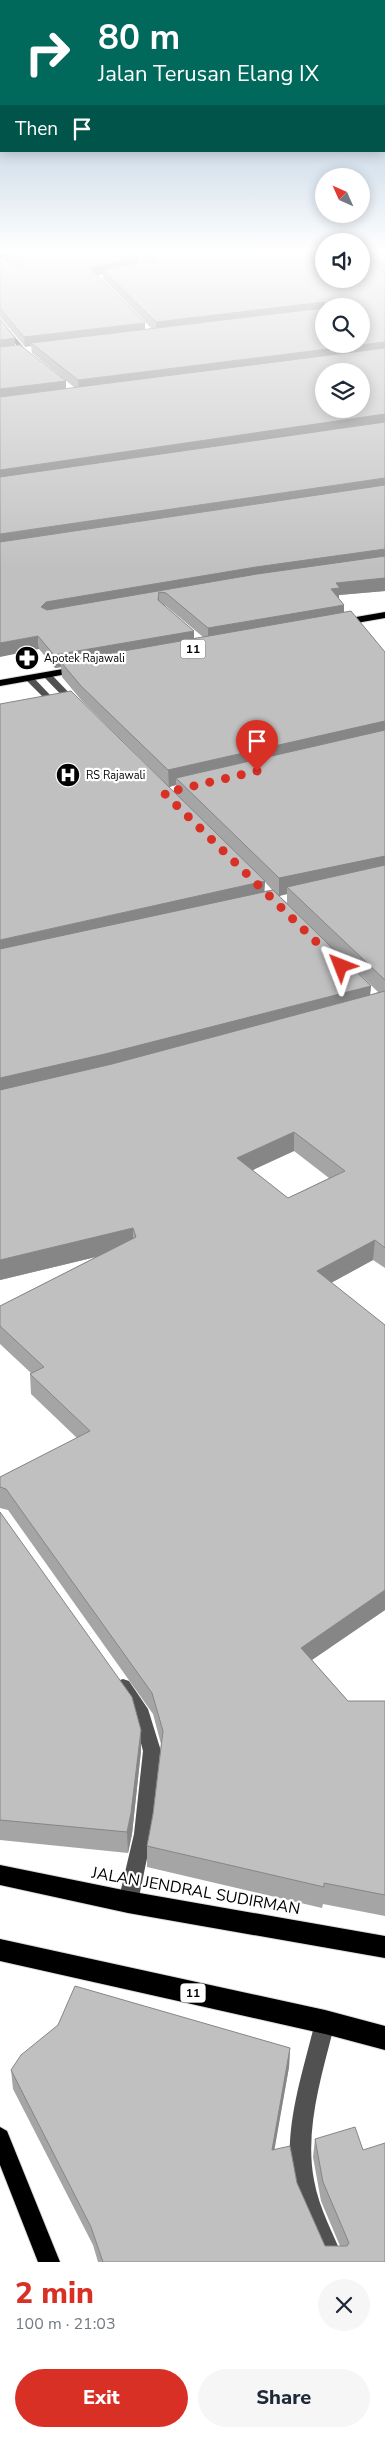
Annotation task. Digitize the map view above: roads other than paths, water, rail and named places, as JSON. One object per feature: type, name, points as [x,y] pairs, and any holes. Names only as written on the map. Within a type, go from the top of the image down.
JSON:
[{"type":"highway","points":[[328,625],[385,615]]},
{"type":"highway","points":[[0,683],[94,667]]},
{"type":"highway","name":"JALAN JENDRAL SUDIRMAN","points":[[0,1875],[128,1902],[385,1948]]},
{"type":"highway","name":"11","points":[[0,1950],[325,2022],[385,2038]]},
{"type":"main road","points":[[0,2138],[49,2262]]},
{"type":"street","points":[[31,359],[37,363]]},
{"type":"street","points":[[47,675],[82,712]]},
{"type":"street","points":[[28,678],[49,699],[29,702]]},
{"type":"street","points":[[113,1671],[142,1714],[152,1752],[143,1834],[128,1902]]},
{"type":"street","points":[[325,2022],[302,2132],[302,2178],[312,2210],[334,2262]]},
{"type":"place","name":"Apotek Rajawali","points":[[27,658]]},
{"type":"place","name":"RS Rajawali","points":[[68,775]]}]
